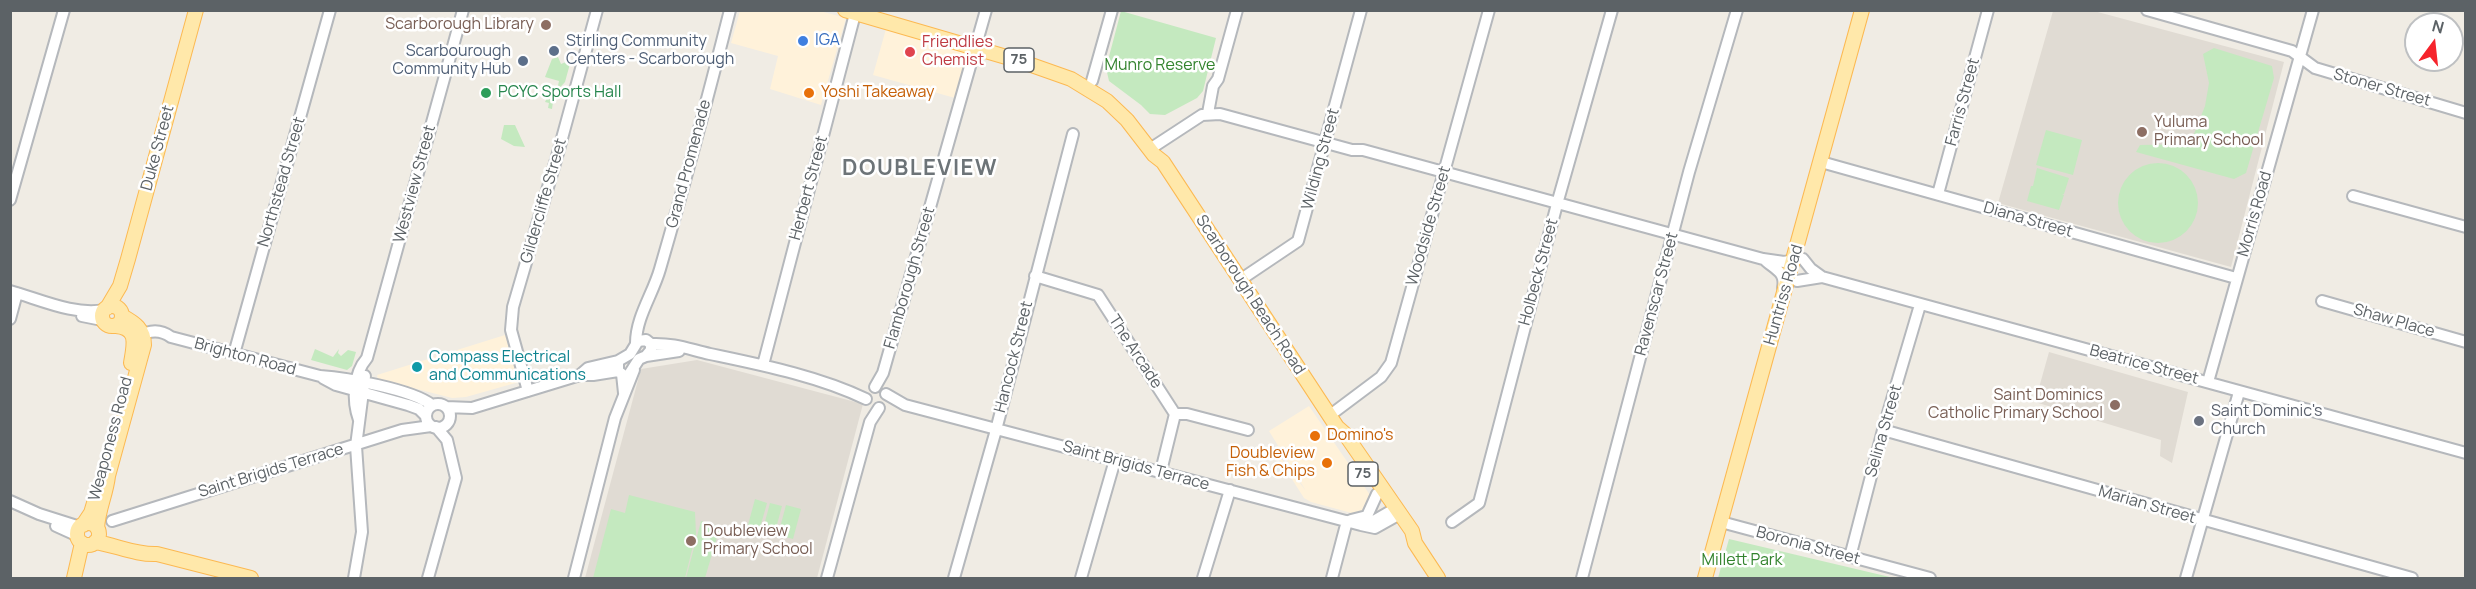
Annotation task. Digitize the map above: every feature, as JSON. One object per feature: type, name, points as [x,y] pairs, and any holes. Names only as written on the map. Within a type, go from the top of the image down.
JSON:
[{"type":"main road","name":"Duke Street","points":[[112,315],[196,10]]},
{"type":"main road","name":"Scarborough Beach Road","points":[[874,10],[1053,71],[1080,84],[1114,108],[1152,143]]},
{"type":"main road","name":"Huntriss Road","points":[[1825,163],[1862,10]]},
{"type":"main road","name":"Huntriss Road","points":[[1712,579],[1724,523],[1782,300],[1798,259],[1868,10]]},
{"type":"main road","name":"Scarborough Beach Road","points":[[852,11],[1055,63],[1092,81],[1132,114],[1333,422],[1345,434],[1395,513],[1407,538],[1415,543],[1438,579]]},
{"type":"main road","name":"Huntriss Road","points":[[1705,579],[1797,281],[1798,259]]},
{"type":"main road","points":[[112,315],[139,327],[141,338]]},
{"type":"main road","name":"Weaponess Road","points":[[74,579],[88,535],[107,490],[108,476],[141,338]]},
{"type":"main road","name":"Scarborough Beach Road","points":[[1333,422],[1338,438],[1377,494],[1395,513]]},
{"type":"main road","points":[[88,535],[146,555],[157,554],[251,579]]},
{"type":"main road","name":"Weaponess Road","points":[[81,579],[88,535]]},
{"type":"street","points":[[10,200],[64,10]]},
{"type":"street","name":"Northstead Street","points":[[234,354],[330,10]]},
{"type":"street","name":"Westview Street","points":[[354,579],[362,532],[356,446],[362,411],[359,387],[368,367],[367,358],[463,10]]},
{"type":"street","name":"Gildercliffe Street","points":[[528,391],[511,330],[513,307],[597,10]]},
{"type":"street","name":"Grand Promenade","points":[[634,370],[639,359],[651,350],[644,342],[639,323],[644,316],[659,272],[730,10]]},
{"type":"street","name":"Flamborough Street","points":[[827,579],[986,10]]},
{"type":"street","points":[[1092,81],[1112,10]]},
{"type":"street","points":[[1212,110],[1220,87],[1218,79],[1238,10]]},
{"type":"street","name":"Wilding Street","points":[[1240,280],[1298,241],[1361,10]]},
{"type":"street","name":"Woodside Street","points":[[1333,422],[1381,378],[1391,363],[1489,10]]},
{"type":"street","name":"Holbeck Street","points":[[1452,522],[1479,503],[1557,204],[1612,10]]},
{"type":"street","name":"Ravenscar Street","points":[[1582,579],[1673,235],[1737,10]]},
{"type":"street","name":"Farris Street","points":[[1938,194],[1988,10]]},
{"type":"street","name":"Stoner Street","points":[[2147,10],[2292,51],[2315,68],[2466,112]]},
{"type":"street","name":"Morris Road","points":[[2208,382],[2313,10]]},
{"type":"street","name":"Herbert Street","points":[[763,365],[852,11]]},
{"type":"street","points":[[1152,143],[1197,110],[1212,110],[1354,144],[1363,150],[1763,259],[1784,262],[1798,259]]},
{"type":"street","name":"Hancock Street","points":[[954,579],[996,430],[1073,134]]},
{"type":"street","name":"Diana Street","points":[[1825,163],[2236,278]]},
{"type":"street","points":[[2353,196],[2466,227]]},
{"type":"street","points":[[1763,259],[1784,277],[1782,300]]},
{"type":"street","name":"Beatrice Street","points":[[1798,259],[1822,277],[2466,453]]},
{"type":"street","name":"The Arcade","points":[[1035,276],[1098,295],[1175,414]]},
{"type":"street","name":"Beatrice Street","points":[[1797,281],[1822,277]]},
{"type":"street","points":[[10,319],[13,296],[112,315]]},
{"type":"street","name":"Shaw Place","points":[[2322,301],[2466,342]]},
{"type":"street","name":"Selina Street","points":[[1850,557],[1883,430],[1920,305]]},
{"type":"street","name":"Brighton Road","points":[[141,338],[158,332],[320,376],[336,385],[419,398],[432,405],[438,404],[446,407]]},
{"type":"street","points":[[624,393],[620,368],[630,354],[644,342]]},
{"type":"street","name":"Saint Brigids Terrace","points":[[644,342],[684,345],[700,351],[763,365],[996,430],[1375,528],[1395,513]]},
{"type":"street","name":"Saint Brigids Terrace","points":[[646,356],[670,351],[688,353],[700,351]]},
{"type":"street","points":[[448,420],[472,408],[580,375],[588,368],[620,368],[627,374],[634,370]]},
{"type":"street","points":[[574,579],[609,438],[634,370]]},
{"type":"street","name":"Brighton Road","points":[[359,387],[419,409],[431,423]]},
{"type":"street","points":[[2186,579],[2239,392]]},
{"type":"street","points":[[432,405],[431,423],[447,440]]},
{"type":"street","points":[[428,579],[456,478],[447,440],[446,407],[472,408]]},
{"type":"street","points":[[1161,471],[1175,414],[1187,414],[1248,430]]},
{"type":"street","name":"Saint Brigids Terrace","points":[[112,521],[402,430],[448,420]]},
{"type":"street","name":"Marian Street","points":[[1883,430],[2412,579]]},
{"type":"street","points":[[1081,579],[1115,460]]},
{"type":"street","points":[[1203,579],[1230,490]]},
{"type":"street","points":[[1332,579],[1347,521],[1367,516],[1377,494]]},
{"type":"street","points":[[10,501],[39,514],[42,519],[88,535]]},
{"type":"street","name":"Boronia Street","points":[[1724,523],[1930,579]]},
{"type":"shaded area","points":[[740,11],[820,11],[846,18],[821,105],[770,89],[778,56],[731,43]]},
{"type":"shaded area","name":"Yuluma Primary School","points":[[2053,11],[2094,11],[2284,62],[2231,267],[1998,203]]},
{"type":"shaded area","points":[[886,29],[967,52],[955,98],[873,75]]},
{"type":"shaded area","points":[[505,335],[519,382],[466,397],[452,398],[378,379],[377,375]]},
{"type":"shaded area","name":"Saint Dominics Catholic Primary School","points":[[2049,352],[2188,392],[2172,463],[2160,456],[2161,440],[2035,402]]},
{"type":"shaded area","points":[[697,360],[863,404],[817,578],[585,578],[641,369]]},
{"type":"shaded area","points":[[1309,406],[1370,495],[1369,507],[1359,515],[1304,498],[1267,440],[1306,491],[1269,431]]},
{"type":"green space","name":"Munro Reserve","points":[[1121,11],[1216,38],[1203,91],[1197,98],[1165,115],[1150,114],[1109,81],[1106,68]]},
{"type":"green space","points":[[2214,48],[2272,66],[2274,78],[2246,173],[2234,179],[2136,152],[2140,145],[2190,144],[2205,106],[2209,83],[2203,54]]},
{"type":"green space","points":[[558,57],[561,64],[571,60],[565,82],[554,94],[552,109],[548,108],[549,103],[545,102],[547,98],[543,96],[545,92],[550,93],[551,89],[557,90],[559,81],[545,77],[552,59]]},
{"type":"green space","points":[[504,125],[515,125],[525,147],[514,146],[501,139]]},
{"type":"green space","points":[[2046,130],[2082,140],[2073,175],[2036,165]]},
{"type":"green space","points":[[2158,163],[2173,166],[2186,175],[2195,188],[2198,203],[2195,218],[2186,231],[2173,240],[2158,243],[2143,240],[2130,231],[2121,218],[2118,203],[2121,188],[2130,175],[2143,166]]},
{"type":"green space","points":[[2037,168],[2069,178],[2064,194],[2062,194],[2064,195],[2059,210],[2027,201]]},
{"type":"green space","points":[[315,349],[333,357],[339,349],[338,353],[341,356],[348,350],[356,352],[352,366],[347,370],[311,360]]},
{"type":"green space","points":[[629,495],[695,512],[696,534],[685,578],[593,578],[611,509],[625,513]]},
{"type":"green space","points":[[755,499],[767,503],[760,528],[748,525]]},
{"type":"green space","points":[[770,503],[782,506],[775,532],[763,529]]},
{"type":"green space","points":[[786,505],[801,509],[793,539],[778,535]]},
{"type":"green space","points":[[701,521],[720,527],[705,578],[686,578]]},
{"type":"green space","name":"Millett Park","points":[[1729,539],[1894,578],[1718,578]]},
{"type":"place","name":"Scarborough Library","points":[[546,25]]},
{"type":"place","name":"IGA","points":[[803,41]]},
{"type":"place","name":"Stirling Community Centers - Scarborough","points":[[554,51]]},
{"type":"place","name":"Friendlies Chemist","points":[[910,52]]},
{"type":"place","name":"Scarbourough Community Hub","points":[[523,61]]},
{"type":"place","name":"PCYC Sports Hall","points":[[486,93]]},
{"type":"place","name":"Yoshi Takeaway","points":[[809,93]]},
{"type":"place","name":"Yuluma Primary School","points":[[2142,132]]},
{"type":"place","name":"Compass Electrical and Communications","points":[[417,367]]},
{"type":"place","name":"Saint Dominics Catholic Primary School","points":[[2115,405]]},
{"type":"place","name":"Saint Dominic's Church","points":[[2199,421]]},
{"type":"place","name":"Domino's","points":[[1315,436]]},
{"type":"place","name":"Doubleview Fish & Chips","points":[[1327,463]]},
{"type":"place","name":"Doubleview Primary School","points":[[691,541]]},
{"type":"district","name":"DOUBLEVIEW","points":[[920,169]]}]
